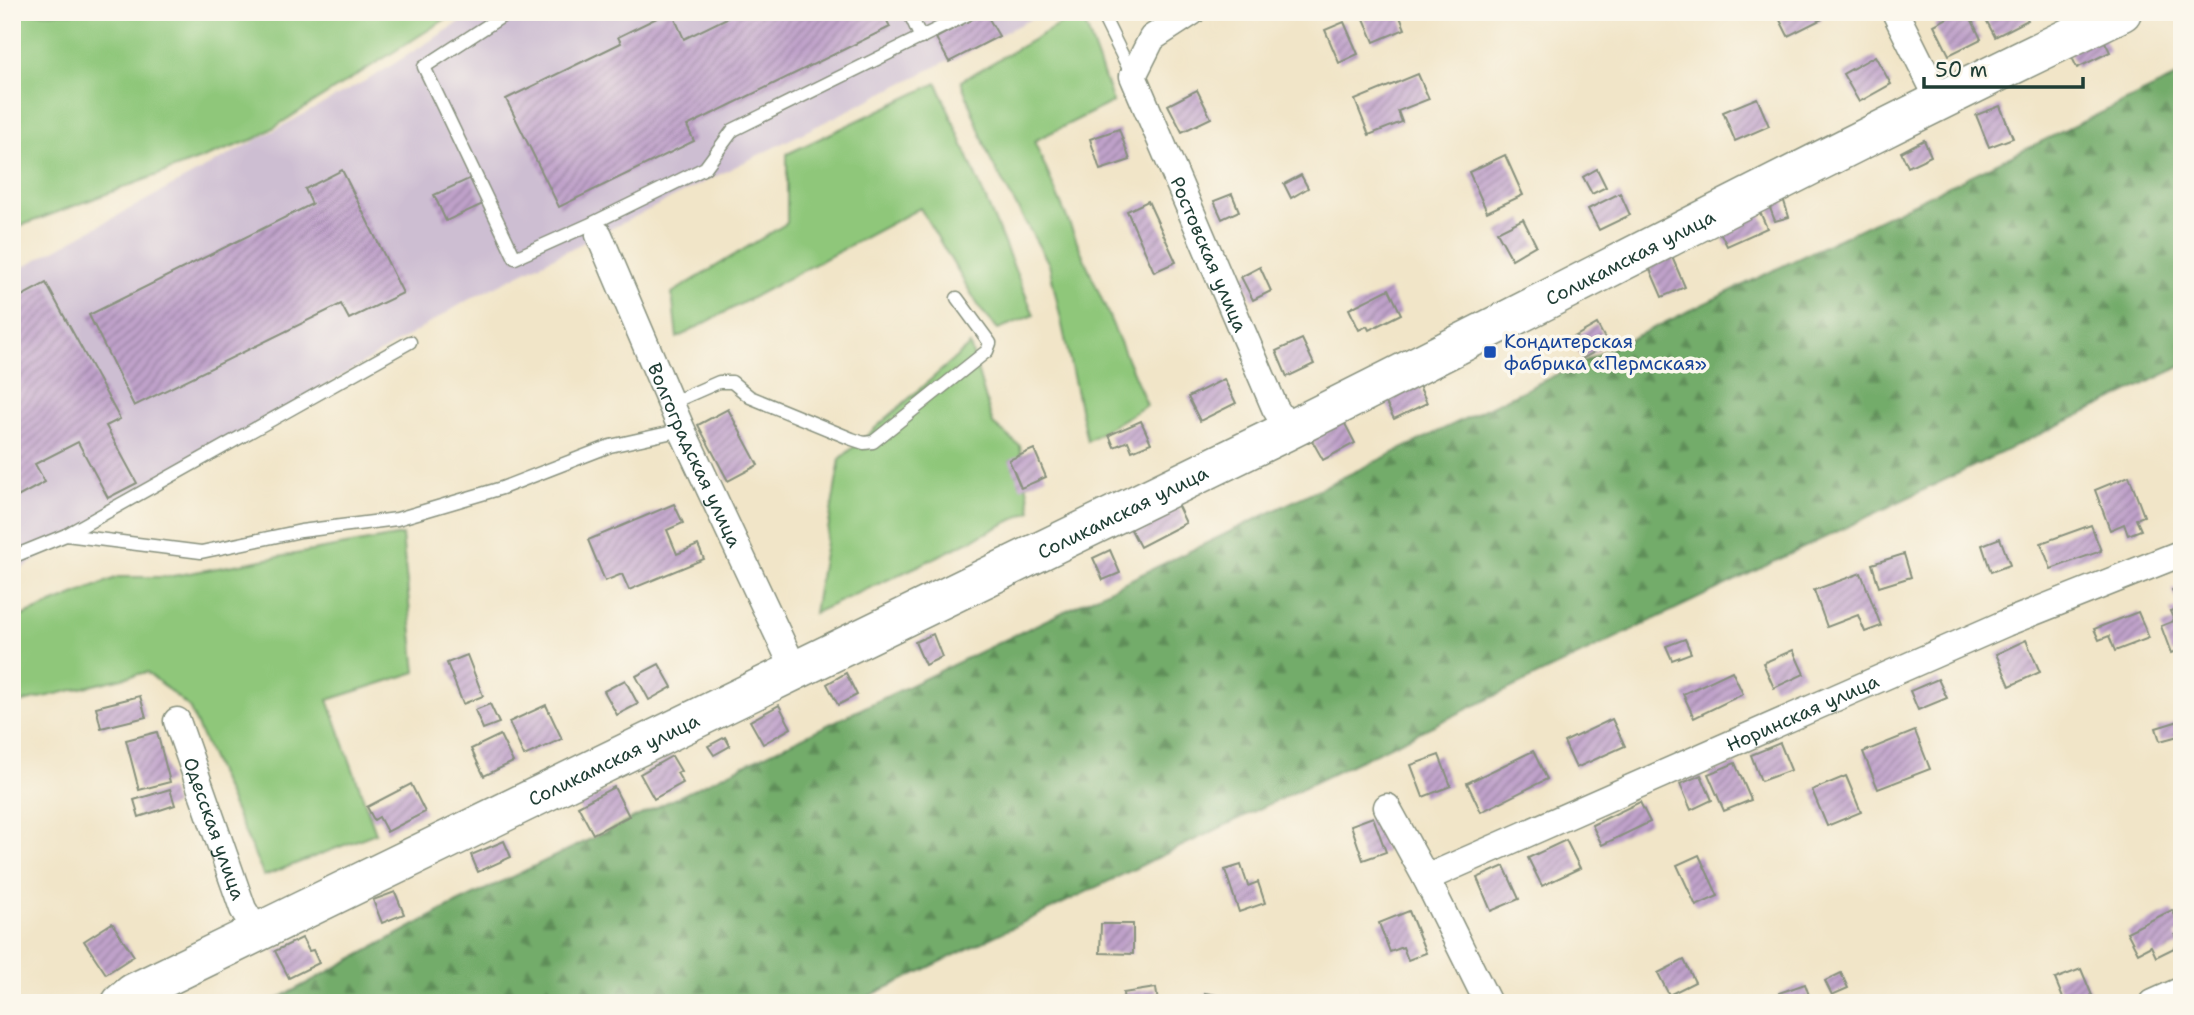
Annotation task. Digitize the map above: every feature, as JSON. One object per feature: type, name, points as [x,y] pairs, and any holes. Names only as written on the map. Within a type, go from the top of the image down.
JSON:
[{"type":"main road","name":"Соликамская улица","points":[[121,1003],[133,993],[257,932],[796,673],[1289,430],[1939,100],[2122,12]]},
{"type":"street","points":[[1133,76],[1152,38],[1192,12]]},
{"type":"street","points":[[1895,12],[1939,100]]},
{"type":"street","name":"Ростовская улица","points":[[1133,76],[1275,408],[1289,430]]},
{"type":"street","name":"Волгоградская улица","points":[[596,229],[682,429],[796,673]]},
{"type":"street","name":"Норинская улица","points":[[1426,878],[2006,624],[2182,553]]},
{"type":"street","name":"Одесская улица","points":[[177,721],[243,909],[257,932]]},
{"type":"street","points":[[1387,807],[1426,878],[1488,1003]]},
{"type":"street","points":[[2153,1003],[2182,990]]},
{"type":"lane","points":[[909,12],[921,38]]},
{"type":"lane","points":[[507,13],[424,67],[516,258],[596,229],[705,168],[733,130],[972,12]]},
{"type":"lane","points":[[1101,12],[1133,76]]},
{"type":"lane","points":[[671,403],[719,382],[732,382],[750,397],[852,439],[864,443],[873,442],[987,351],[990,343],[957,298]]},
{"type":"lane","points":[[12,557],[66,534],[410,342]]},
{"type":"lane","points":[[66,534],[201,552],[301,531],[397,519],[502,488],[610,446],[682,429]]},
{"type":"shaded area","points":[[476,12],[1045,12],[468,300],[14,573],[12,273],[376,75]]},
{"type":"green space","points":[[457,12],[257,138],[12,229],[12,13]]},
{"type":"green space","points":[[1081,12],[1113,102],[1034,141],[1147,405],[1087,441],[1049,264],[991,161],[961,81]]},
{"type":"green space","points":[[2182,74],[2182,366],[855,1003],[270,1003],[449,907]]},
{"type":"green space","points":[[937,83],[1034,315],[998,329],[981,310],[920,208],[677,338],[672,293],[787,223],[787,154]]},
{"type":"green space","points":[[970,345],[993,424],[1020,446],[1031,511],[814,613],[840,459]]},
{"type":"green space","points":[[402,535],[416,672],[328,700],[376,833],[264,876],[189,707],[147,672],[19,703],[12,662],[12,620],[118,577],[167,577]]},
{"type":"building","points":[[672,12],[684,39],[739,12],[883,12],[890,27],[687,126],[694,141],[559,207],[506,99],[621,43],[618,37]]},
{"type":"building","points":[[985,12],[999,36],[949,62],[936,38]]},
{"type":"building","points":[[1398,12],[1405,29],[1374,42],[1362,14]]},
{"type":"building","points":[[1776,12],[1819,12],[1822,19],[1788,36]]},
{"type":"building","points":[[1959,12],[1968,12],[1981,39],[1949,55],[1934,25]]},
{"type":"building","points":[[1982,12],[2024,12],[2028,20],[1995,37]]},
{"type":"building","points":[[1344,22],[1358,54],[1339,63],[1325,30]]},
{"type":"building","points":[[2101,34],[2110,52],[2077,68],[2069,51]]},
{"type":"building","points":[[1875,56],[1891,84],[1859,102],[1843,74]]},
{"type":"building","points":[[1418,74],[1429,99],[1398,111],[1402,122],[1369,135],[1355,100]]},
{"type":"building","points":[[1197,90],[1211,118],[1182,132],[1168,105]]},
{"type":"building","points":[[1757,98],[1769,126],[1735,141],[1723,112]]},
{"type":"building","points":[[2000,106],[2013,138],[1989,147],[1976,115]]},
{"type":"building","points":[[1119,129],[1130,160],[1100,170],[1090,139]]},
{"type":"building","points":[[1924,140],[1931,156],[1908,167],[1901,152]]},
{"type":"building","points":[[1505,155],[1523,195],[1487,212],[1469,172]]},
{"type":"building","points":[[1597,169],[1606,187],[1592,194],[1583,177]]},
{"type":"building","points":[[342,170],[403,293],[349,319],[341,304],[134,406],[89,315],[312,204],[305,189]]},
{"type":"building","points":[[1301,175],[1308,188],[1291,198],[1284,184]]},
{"type":"building","points":[[471,178],[483,204],[446,221],[434,195]]},
{"type":"building","points":[[1620,193],[1630,215],[1599,230],[1588,209]]},
{"type":"building","points":[[1232,194],[1239,211],[1222,219],[1214,201]]},
{"type":"building","points":[[1782,195],[1789,217],[1775,221],[1767,200]]},
{"type":"building","points":[[1148,201],[1176,262],[1154,272],[1127,211]]},
{"type":"building","points":[[1756,203],[1767,228],[1727,246],[1715,222]]},
{"type":"building","points":[[1523,219],[1536,245],[1512,259],[1497,232]]},
{"type":"building","points":[[1672,257],[1685,287],[1662,297],[1649,267]]},
{"type":"building","points":[[1260,267],[1271,291],[1253,300],[1241,277]]},
{"type":"building","points":[[46,283],[120,419],[106,426],[137,483],[108,498],[78,442],[35,464],[45,482],[12,500],[12,301]]},
{"type":"building","points":[[1389,289],[1401,314],[1369,330],[1367,326],[1359,330],[1349,309]]},
{"type":"building","points":[[1597,324],[1608,344],[1582,359],[1571,339]]},
{"type":"building","points":[[1302,339],[1314,364],[1287,377],[1276,351]]},
{"type":"building","points":[[1224,379],[1236,403],[1200,421],[1188,397]]},
{"type":"building","points":[[1417,381],[1427,403],[1394,419],[1383,397]]},
{"type":"building","points":[[728,409],[758,465],[728,481],[698,425]]},
{"type":"building","points":[[1343,420],[1355,443],[1323,460],[1310,437]]},
{"type":"building","points":[[1141,421],[1151,443],[1132,451],[1128,441],[1114,447],[1109,435]]},
{"type":"building","points":[[1034,449],[1046,477],[1021,488],[1009,460]]},
{"type":"building","points":[[2129,476],[2144,516],[2136,519],[2141,530],[2128,535],[2124,524],[2110,530],[2095,490]]},
{"type":"building","points":[[1176,502],[1186,523],[1140,547],[1129,526]]},
{"type":"building","points":[[674,504],[683,523],[667,530],[677,554],[698,545],[704,559],[629,590],[622,574],[605,581],[588,540]]},
{"type":"building","points":[[2091,525],[2101,551],[2051,569],[2041,543]]},
{"type":"building","points":[[2000,538],[2010,565],[1991,572],[1982,545]]},
{"type":"building","points":[[1110,550],[1120,573],[1103,580],[1093,558]]},
{"type":"building","points":[[1904,554],[1911,577],[1879,587],[1872,564]]},
{"type":"building","points":[[1861,573],[1881,626],[1865,632],[1858,615],[1827,627],[1814,590]]},
{"type":"building","points":[[2182,585],[2182,600],[2178,602],[2172,590]]},
{"type":"building","points":[[2177,609],[2180,615],[2182,614],[2182,649],[2171,653],[2161,626],[2174,621],[2170,611]]},
{"type":"building","points":[[2138,612],[2149,638],[2115,651],[2109,636],[2099,640],[2094,629]]},
{"type":"building","points":[[933,634],[942,657],[925,665],[915,642]]},
{"type":"building","points":[[1685,639],[1691,653],[1672,660],[1666,646]]},
{"type":"building","points":[[2026,640],[2040,672],[2010,686],[1996,654]]},
{"type":"building","points":[[1793,650],[1804,674],[1774,688],[1763,663]]},
{"type":"building","points":[[467,655],[483,696],[463,704],[447,663]]},
{"type":"building","points":[[659,664],[672,687],[649,700],[636,676]]},
{"type":"building","points":[[1732,671],[1743,694],[1694,718],[1683,694]]},
{"type":"building","points":[[846,673],[857,695],[838,705],[827,684]]},
{"type":"building","points":[[1938,679],[1947,698],[1918,710],[1910,691]]},
{"type":"building","points":[[625,680],[638,704],[617,715],[604,691]]},
{"type":"building","points":[[140,696],[146,717],[101,728],[96,707]]},
{"type":"building","points":[[490,704],[499,723],[483,729],[475,710]]},
{"type":"building","points":[[546,705],[562,739],[524,756],[509,722]]},
{"type":"building","points":[[779,705],[791,728],[763,744],[750,721]]},
{"type":"building","points":[[1612,719],[1625,746],[1576,768],[1564,742]]},
{"type":"building","points":[[2179,721],[2182,735],[2160,741],[2156,728]]},
{"type":"building","points":[[1915,731],[1930,769],[1878,789],[1863,752]]},
{"type":"building","points":[[157,732],[170,782],[139,790],[126,740]]},
{"type":"building","points":[[500,735],[513,762],[484,776],[471,749]]},
{"type":"building","points":[[725,737],[730,746],[714,755],[708,746]]},
{"type":"building","points":[[1780,743],[1791,770],[1761,781],[1751,755]]},
{"type":"building","points":[[1533,751],[1547,779],[1481,812],[1467,783]]},
{"type":"building","points":[[1439,755],[1451,786],[1423,797],[1411,765]]},
{"type":"building","points":[[672,756],[681,771],[677,773],[683,783],[654,799],[640,774]]},
{"type":"building","points":[[1735,763],[1751,800],[1724,811],[1708,774]]},
{"type":"building","points":[[1701,775],[1712,800],[1691,810],[1680,784]]},
{"type":"building","points":[[1846,776],[1861,812],[1827,826],[1812,790]]},
{"type":"building","points":[[411,784],[425,812],[387,832],[379,817],[374,820],[367,807]]},
{"type":"building","points":[[614,787],[629,816],[593,834],[578,806]]},
{"type":"building","points":[[170,789],[175,805],[139,817],[134,800]]},
{"type":"building","points":[[1640,802],[1650,822],[1602,845],[1592,825]]},
{"type":"building","points":[[1373,817],[1386,852],[1363,860],[1351,825]]},
{"type":"building","points":[[1566,840],[1580,868],[1542,886],[1528,858]]},
{"type":"building","points":[[504,841],[511,857],[478,872],[471,855]]},
{"type":"building","points":[[1699,855],[1718,896],[1696,906],[1677,865]]},
{"type":"building","points":[[1241,865],[1248,886],[1258,882],[1265,903],[1239,912],[1225,870]]},
{"type":"building","points":[[1504,866],[1519,899],[1491,911],[1477,878]]},
{"type":"building","points":[[395,892],[404,914],[382,923],[373,900]]},
{"type":"building","points":[[2172,910],[2182,929],[2182,932],[2175,935],[2180,945],[2156,957],[2151,946],[2138,953],[2127,932]]},
{"type":"building","points":[[1409,911],[1426,953],[1408,960],[1403,947],[1390,952],[1379,923]]},
{"type":"building","points":[[112,923],[134,956],[106,974],[84,941]]},
{"type":"building","points":[[1101,924],[1133,924],[1133,954],[1100,953]]},
{"type":"building","points":[[302,938],[309,951],[313,950],[319,963],[289,978],[275,951]]},
{"type":"building","points":[[1684,960],[1695,982],[1669,995],[1658,973]]},
{"type":"building","points":[[2081,969],[2093,998],[2080,1003],[2065,1003],[2055,979]]},
{"type":"building","points":[[1841,973],[1848,988],[1832,995],[1825,981]]},
{"type":"building","points":[[1805,984],[1811,1001],[1782,1003],[1779,993]]},
{"type":"building","points":[[1156,988],[1158,1003],[1124,1003],[1123,993]]},
{"type":"building","points":[[1205,993],[1246,1000],[1245,1003],[1204,1003]]},
{"type":"place","name":"Кондитерская фабрика «Пермская»","points":[[1490,352]]}]
